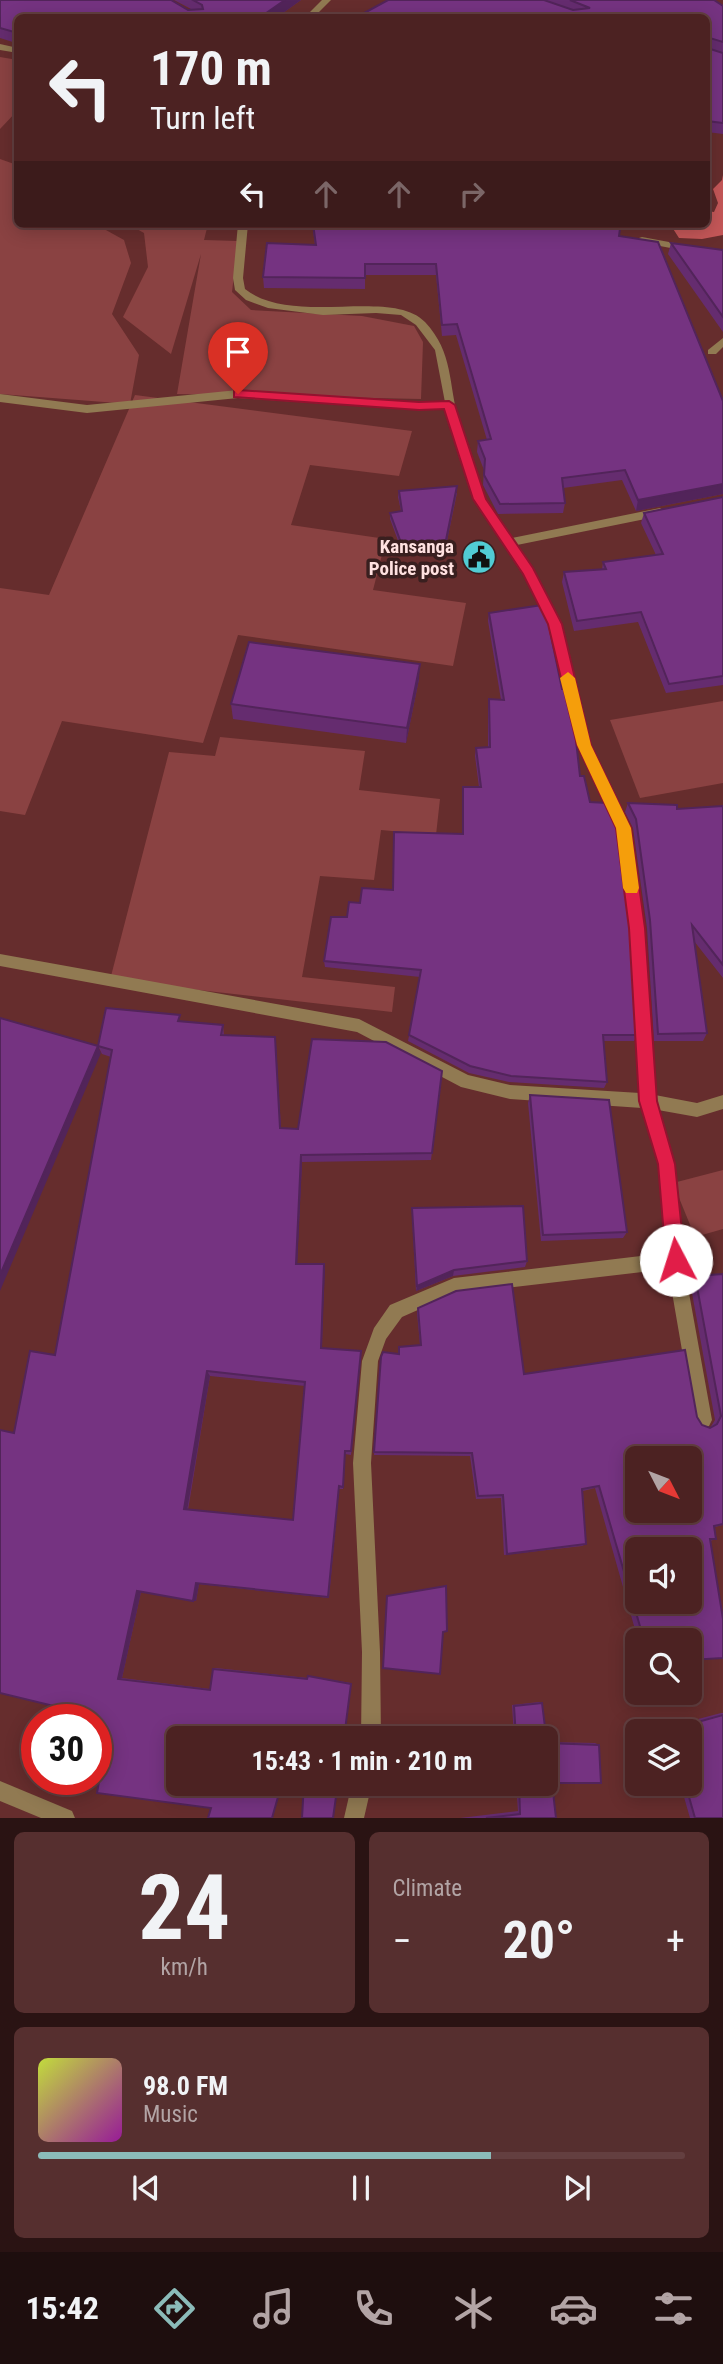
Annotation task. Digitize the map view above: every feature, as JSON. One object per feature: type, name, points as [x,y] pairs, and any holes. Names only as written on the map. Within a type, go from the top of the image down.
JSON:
[{"type":"street","points":[[312,14],[327,0]]},
{"type":"street","points":[[243,228],[238,278],[240,290],[250,298],[268,305],[323,312],[403,312],[420,323],[440,350],[449,405],[480,499],[510,542],[555,624],[584,745],[623,828],[637,928],[648,1101],[667,1164],[676,1260],[703,1420]]},
{"type":"street","points":[[634,239],[723,255]]},
{"type":"street","points":[[712,352],[723,341]]},
{"type":"street","points":[[0,398],[88,409],[238,394],[419,406],[449,405]]},
{"type":"street","points":[[510,542],[670,510]]},
{"type":"street","points":[[0,960],[359,1027],[466,1082],[510,1092],[648,1101],[697,1110],[723,1102]]},
{"type":"street","points":[[371,1726],[371,1652],[362,1463],[370,1361],[380,1334],[396,1311],[454,1286],[676,1260]]},
{"type":"street","points":[[0,1791],[65,1818]]},
{"type":"street","points":[[354,1818],[359,1796]]},
{"type":"shaded area","points":[[0,57],[14,59],[14,114],[0,129]]},
{"type":"shaded area","points":[[0,159],[14,164],[14,228],[102,228],[124,240],[131,263],[112,314],[139,355],[130,404],[0,394]]},
{"type":"shaded area","points":[[723,175],[723,235],[702,239],[679,238],[673,228],[710,228],[710,211],[714,212],[718,203],[713,189]]},
{"type":"shaded area","points":[[135,228],[207,228],[204,240],[238,241],[232,292],[251,310],[362,316],[414,326],[423,342],[421,399],[177,394],[201,254],[171,354],[123,317],[148,267],[144,233]]},
{"type":"shaded area","points":[[135,395],[412,431],[399,476],[310,465],[291,525],[386,539],[373,590],[466,603],[453,666],[238,635],[203,743],[62,721],[25,815],[0,811],[0,588],[49,595]]},
{"type":"shaded area","points":[[723,701],[723,783],[640,798],[610,720]]},
{"type":"shaded area","points":[[220,737],[365,751],[359,790],[440,799],[436,835],[381,830],[374,880],[320,876],[302,977],[395,987],[392,1012],[110,980],[169,752],[215,756]]},
{"type":"shaded area","points":[[723,1170],[723,1229],[695,1237],[673,1183]]},
{"type":"building","points":[[0,0],[171,0],[188,10],[203,9],[202,5],[193,0],[285,0],[265,14],[14,14],[14,32],[0,28]]},
{"type":"building","points":[[388,0],[544,0],[573,10],[590,8],[570,0],[714,0],[723,6],[723,42],[710,38],[710,14],[362,14]]},
{"type":"building","points":[[710,49],[723,53],[723,123],[710,121]]},
{"type":"building","points":[[314,228],[615,228],[620,229],[619,236],[658,242],[723,401],[723,484],[638,500],[625,470],[562,478],[565,503],[500,504],[484,475],[485,459],[478,441],[491,439],[457,324],[442,325],[436,264],[365,264],[365,278],[263,277],[267,243],[316,245]]},
{"type":"building","points":[[671,243],[723,250],[723,317]]},
{"type":"building","points":[[457,486],[446,540],[403,548],[390,513],[402,511],[399,491]]},
{"type":"building","points":[[723,497],[723,676],[669,684],[641,612],[577,621],[564,572],[606,569],[603,562],[663,554],[644,513]]},
{"type":"building","points":[[542,605],[547,616],[562,689],[565,689],[574,723],[580,776],[584,776],[590,802],[607,803],[616,821],[630,921],[637,1035],[603,1035],[607,1082],[511,1076],[470,1066],[409,1035],[421,970],[324,961],[331,917],[347,917],[349,902],[360,903],[362,888],[393,890],[394,832],[463,834],[463,787],[481,787],[476,748],[490,747],[489,699],[504,700],[489,613]]},
{"type":"building","points":[[249,642],[420,664],[407,728],[231,704]]},
{"type":"building","points":[[628,803],[677,805],[677,809],[723,806],[723,965],[692,925],[707,1033],[658,1034],[650,920],[636,819]]},
{"type":"building","points":[[106,1008],[180,1015],[178,1021],[223,1025],[221,1035],[275,1037],[280,1128],[298,1129],[312,1039],[386,1042],[442,1071],[432,1153],[301,1155],[296,1264],[324,1264],[321,1348],[361,1351],[351,1451],[345,1451],[343,1487],[339,1486],[328,1597],[196,1583],[193,1601],[137,1591],[118,1679],[210,1690],[213,1669],[307,1679],[308,1676],[351,1684],[346,1726],[166,1726],[166,1796],[278,1796],[272,1818],[208,1818],[211,1808],[112,1795],[112,1704],[45,1704],[0,1693],[0,1430],[14,1433],[30,1351],[55,1355],[112,1050],[98,1046]],"holes":[[[207,1371],[305,1382],[293,1520],[184,1509]]]},
{"type":"building","points":[[0,1018],[98,1046],[0,1275]]},
{"type":"building","points":[[530,1095],[609,1100],[627,1232],[543,1235]]},
{"type":"building","points":[[523,1206],[527,1261],[454,1270],[417,1286],[412,1208]]},
{"type":"building","points":[[723,1274],[723,1524],[714,1526],[716,1539],[710,1539],[723,1619],[723,1658],[702,1659],[702,1628],[640,1628],[636,1614],[702,1614],[702,1537],[625,1537],[625,1575],[599,1486],[582,1489],[586,1544],[507,1554],[503,1495],[478,1496],[472,1453],[374,1452],[381,1357],[383,1352],[399,1354],[399,1347],[421,1345],[418,1308],[456,1291],[512,1284],[524,1374],[685,1350],[697,1417],[702,1425],[710,1428],[717,1424],[721,1416],[695,1276]]},
{"type":"building","points":[[446,1586],[447,1631],[443,1632],[440,1674],[383,1668],[387,1596]]},
{"type":"building","points":[[542,1703],[545,1726],[515,1726],[514,1706]]},
{"type":"building","points":[[723,1715],[723,1818],[695,1818],[689,1796],[702,1796],[702,1721]]},
{"type":"building","points":[[558,1743],[599,1745],[601,1783],[558,1783]]},
{"type":"building","points":[[303,1796],[336,1796],[333,1818],[302,1818]]},
{"type":"building","points":[[519,1796],[553,1796],[556,1818],[486,1818],[520,1814]]},
{"type":"slow traffic","points":[[568,678],[584,745],[623,828],[631,888]]},
{"type":"place","name":"Kansanga Police post","points":[[479,557]]},
{"type":"route","points":[[238,394],[419,406],[449,405],[472,482],[480,499],[529,572],[555,624],[584,745],[623,828],[637,928],[648,1101],[667,1164],[676,1260]]}]
